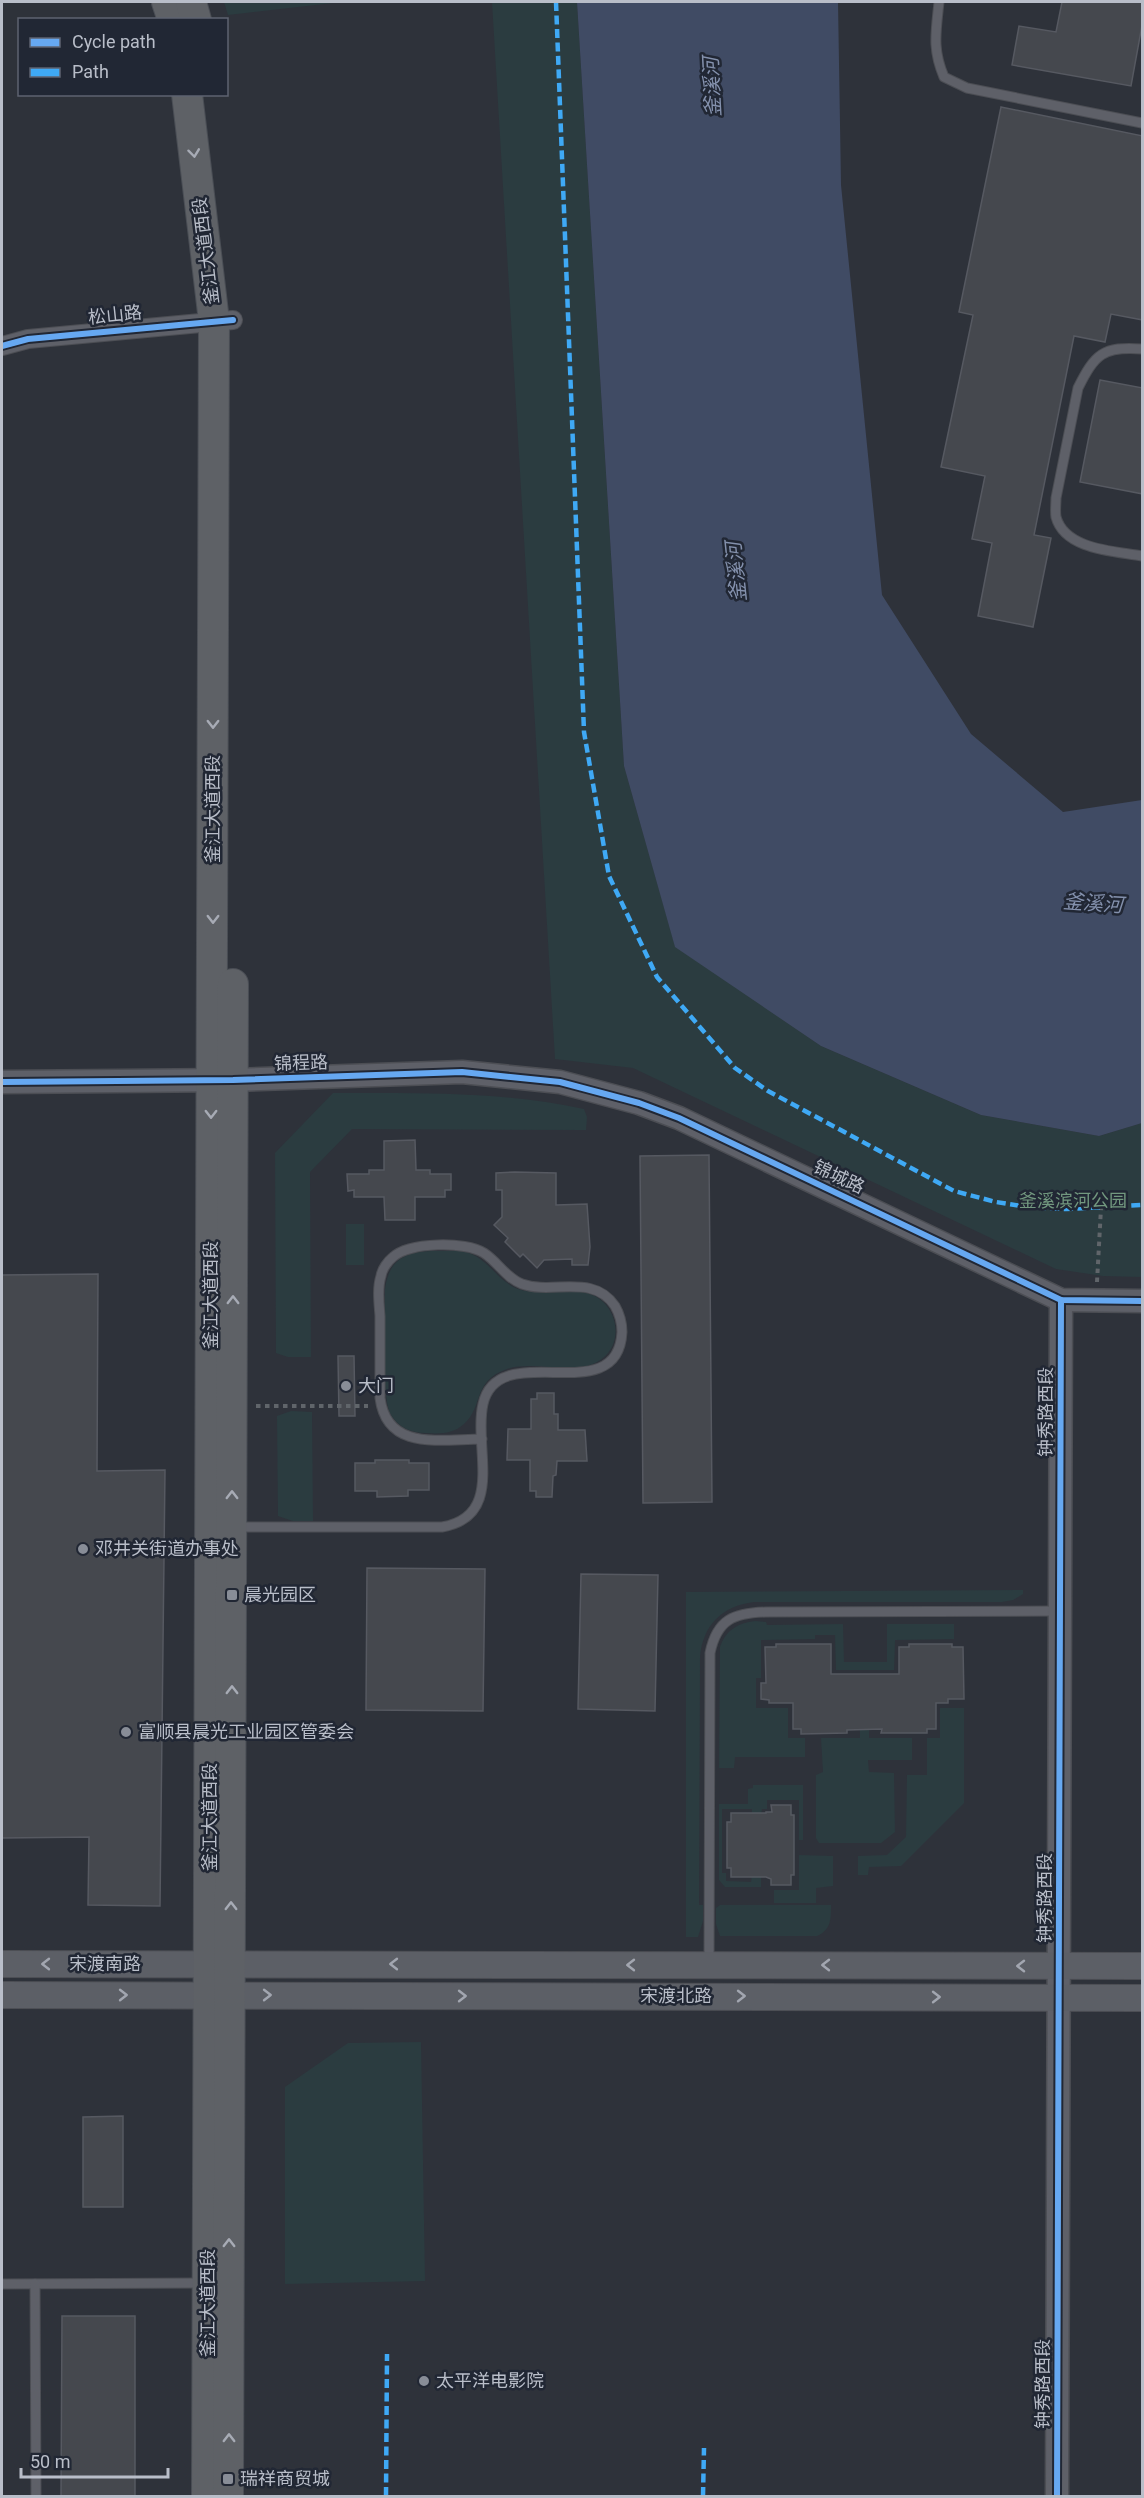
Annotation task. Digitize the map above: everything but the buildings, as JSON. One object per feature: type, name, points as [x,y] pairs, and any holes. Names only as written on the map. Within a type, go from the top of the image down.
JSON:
[{"type":"highway","points":[[167,2],[172,18]]},
{"type":"highway","points":[[191,2],[195,18]]},
{"type":"highway","name":"釜江大道西段","points":[[188,96],[224,320]]},
{"type":"highway","name":"釜江大道西段","points":[[208,96],[224,320],[220,1995],[228,2496]]},
{"type":"highway","name":"釜江大道西段","points":[[220,1964],[232,1527],[233,1406],[222,1080]]},
{"type":"highway","name":"釜江大道西段","points":[[207,2496],[208,2283],[220,1995]]},
{"type":"main road","name":"宋渡南路","points":[[2,1964],[220,1964]]},
{"type":"main road","name":"宋渡北路","points":[[220,1964],[1143,1966]]},
{"type":"main road","name":"宋渡南路","points":[[2,1995],[220,1995]]},
{"type":"main road","name":"宋渡北路","points":[[220,1995],[1143,1998]]},
{"type":"street","name":"松山路","points":[[2,346],[28,339],[224,320]]},
{"type":"street","name":"锦程路","points":[[2,1082],[222,1080],[462,1072],[549,1081],[600,1092]]},
{"type":"street","name":"锦城路","points":[[600,1092],[639,1102],[679,1118],[1061,1300]]},
{"type":"street","points":[[1061,1300],[1143,1301]]},
{"type":"street","name":"钟秀路西段","points":[[1057,2496],[1061,1300]]},
{"type":"lane","points":[[939,2],[935,37],[936,58],[944,77],[967,88],[1143,123]]},
{"type":"lane","points":[[1143,349],[1117,348],[1096,357],[1085,374],[1078,388],[1056,498],[1056,516],[1063,531],[1078,542],[1143,556]]},
{"type":"lane","points":[[232,1527],[442,1527],[453,1525],[470,1515],[480,1501],[482,1485],[482,1439],[482,1406],[488,1391],[499,1380],[518,1373],[588,1372],[611,1359],[618,1347],[622,1326],[617,1310],[606,1295],[583,1286],[524,1284],[510,1278],[484,1253],[466,1246],[416,1246],[401,1251],[388,1262],[380,1276],[381,1406],[389,1423],[406,1437],[420,1440],[482,1439]]},
{"type":"lane","points":[[709,1965],[710,1653],[716,1633],[722,1625],[738,1615],[758,1612],[1061,1611]]},
{"type":"lane","points":[[2,2284],[208,2283]]},
{"type":"lane","points":[[35,2284],[36,2496]]},
{"type":"path","points":[[1096,1301],[1101,1208]]},
{"type":"path","points":[[233,1406],[381,1406]]},
{"type":"green space","points":[[224,2],[342,2],[228,15]]},
{"type":"green space","name":"釜溪滨河公园","points":[[492,2],[577,2],[624,766],[675,946],[821,1046],[981,1115],[1099,1136],[1142,1123],[1142,1277],[1103,1276],[1056,1269],[633,1068],[555,1059]]},
{"type":"green space","points":[[333,1093],[459,1094],[553,1103],[584,1109],[587,1117],[586,1130],[352,1129],[310,1172],[311,1357],[288,1357],[276,1353],[275,1153]]},
{"type":"green space","points":[[346,1224],[364,1224],[364,1265],[346,1265]]},
{"type":"green space","points":[[462,1251],[479,1258],[503,1280],[518,1289],[536,1292],[581,1292],[600,1299],[613,1316],[615,1337],[606,1355],[587,1366],[565,1368],[529,1366],[507,1369],[496,1374],[483,1387],[470,1417],[455,1430],[446,1433],[411,1431],[398,1423],[391,1415],[386,1392],[385,1289],[389,1274],[403,1257],[424,1252]]},
{"type":"green space","points":[[291,1411],[312,1412],[313,1521],[293,1521],[278,1516],[277,1416]]},
{"type":"green space","points":[[1023,1590],[1023,1594],[1013,1600],[1002,1602],[754,1602],[732,1608],[716,1619],[705,1635],[700,1657],[699,1905],[703,1905],[703,1921],[698,1937],[686,1937],[686,1592]]},
{"type":"green space","points":[[755,1621],[766,1622],[767,1625],[843,1624],[844,1662],[887,1662],[887,1624],[954,1624],[954,1639],[895,1640],[894,1670],[836,1670],[835,1635],[815,1635],[815,1639],[761,1640],[761,1678],[756,1678],[756,1708],[788,1708],[788,1738],[805,1738],[805,1757],[735,1757],[734,1768],[719,1768],[720,1647],[733,1628]]},
{"type":"green space","points":[[860,1702],[869,1702],[869,1738],[912,1738],[912,1760],[868,1760],[869,1772],[894,1773],[895,1832],[881,1843],[819,1843],[816,1838],[816,1775],[823,1772],[821,1738],[860,1738]]},
{"type":"green space","points":[[940,1708],[964,1708],[964,1803],[901,1866],[869,1867],[868,1875],[858,1875],[858,1856],[887,1855],[906,1837],[907,1775],[927,1775],[927,1738],[940,1738]]},
{"type":"green space","points":[[753,1785],[803,1785],[803,1840],[799,1840],[799,1800],[767,1800],[767,1809],[762,1809],[761,1815],[752,1815],[752,1809],[722,1809],[722,1873],[726,1873],[726,1881],[751,1882],[752,1875],[761,1875],[761,1887],[725,1887],[719,1880],[719,1804],[748,1804],[748,1789],[753,1788]]},
{"type":"green space","points":[[799,1855],[833,1856],[833,1886],[816,1888],[816,1903],[774,1903],[774,1890],[799,1890]]},
{"type":"green space","points":[[720,1905],[831,1905],[831,1915],[828,1927],[817,1936],[720,1936],[716,1924],[716,1908]]},
{"type":"green space","points":[[421,2042],[425,2281],[285,2284],[285,2087],[348,2043]]},
{"type":"water","name":"釜溪河","points":[[577,2],[838,2],[841,185],[882,595],[971,734],[1063,812],[1142,800],[1142,1123],[1099,1136],[981,1115],[821,1046],[675,947],[624,766]]},
{"type":"marked path","points":[[556,2],[584,732],[609,876],[657,977],[735,1068],[768,1091],[954,1191],[996,1202],[1028,1207],[1066,1209],[1142,1205]]},
{"type":"marked path","points":[[386,2496],[387,2354]]},
{"type":"marked path","points":[[703,2496],[704,2448]]},
{"type":"cycle path","points":[[2,346],[28,339],[233,320]]},
{"type":"cycle path","points":[[2,1082],[233,1080],[462,1072],[560,1082],[639,1103],[679,1118],[1061,1300],[1142,1301]]},
{"type":"cycle path","points":[[1057,2496],[1061,1300]]},
{"type":"place","name":"大门","points":[[346,1386]]},
{"type":"place","name":"邓井关街道办事处","points":[[83,1549]]},
{"type":"place","name":"晨光园区","points":[[232,1595]]},
{"type":"place","name":"富顺县晨光工业园区管委会","points":[[126,1732]]},
{"type":"place","name":"太平洋电影院","points":[[424,2381]]},
{"type":"place","name":"瑞祥商贸城","points":[[228,2479]]}]
